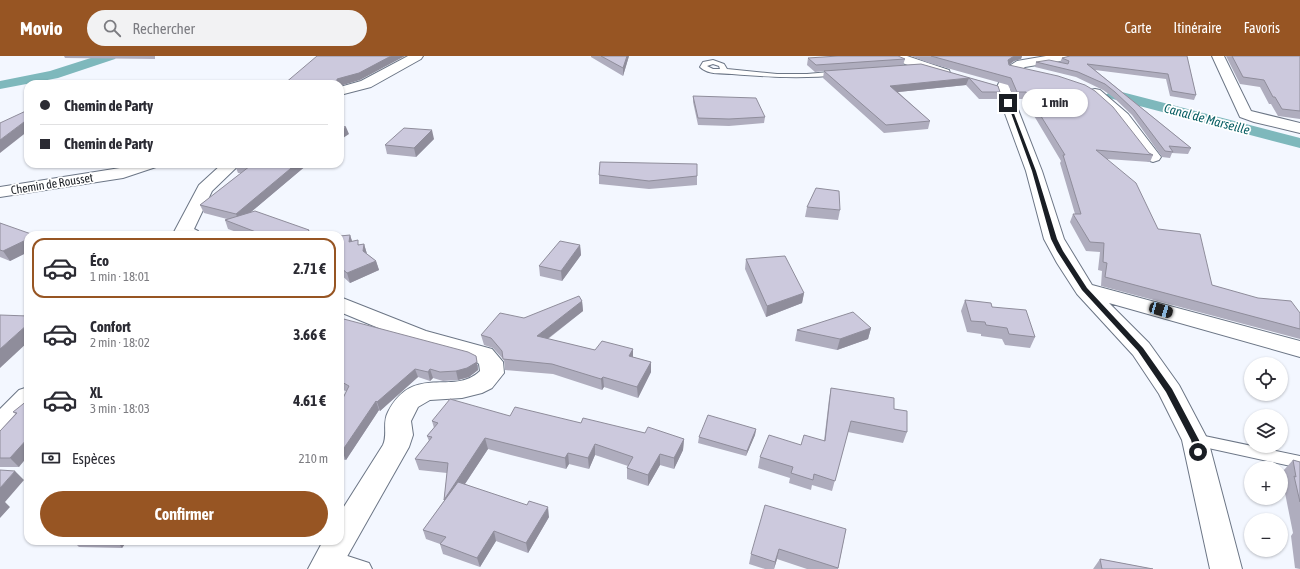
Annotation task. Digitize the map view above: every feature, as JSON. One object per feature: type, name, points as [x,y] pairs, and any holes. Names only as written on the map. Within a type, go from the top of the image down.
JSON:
[{"type":"street","points":[[344,90],[366,84],[416,56]]},
{"type":"street","points":[[895,56],[925,67],[954,75]]},
{"type":"street","points":[[1066,56],[1015,67],[996,87],[1034,171],[1054,239],[1084,289],[1141,349],[1170,391],[1195,440],[1226,569]]},
{"type":"street","points":[[1218,56],[1245,114],[1259,119],[1300,128]]},
{"type":"street","points":[[1015,67],[1040,74]]},
{"type":"street","points":[[1081,86],[1100,97],[1123,117],[1153,157]]},
{"type":"street","name":"Chemin de Rousset","points":[[0,192],[123,173],[138,168]]},
{"type":"street","points":[[186,231],[205,189],[228,168]]},
{"type":"street","points":[[1084,289],[1300,349]]},
{"type":"street","points":[[344,306],[418,336],[484,355],[491,362],[492,373],[483,382],[458,390],[426,391],[414,397],[402,411],[397,422],[400,437],[344,533]]},
{"type":"street","points":[[0,425],[24,400]]},
{"type":"lane","points":[[909,68],[925,67]]},
{"type":"lane","points":[[724,71],[777,76],[807,76],[846,73]]},
{"type":"lane","points":[[1195,440],[1300,462]]},
{"type":"lane","points":[[333,552],[363,569]]},
{"type":"building","points":[[317,56],[391,56],[359,73],[337,80],[289,80]]},
{"type":"building","points":[[601,56],[627,56],[623,68]]},
{"type":"building","points":[[838,56],[898,56],[905,59],[816,65],[808,58]]},
{"type":"building","points":[[931,56],[1014,56],[1008,60],[1009,65],[1058,76],[1085,85],[1095,91],[1113,107],[1149,153],[1153,155],[1096,150],[1136,183],[1158,229],[1200,234],[1212,285],[1258,298],[1291,301],[1300,313],[1300,329],[1105,277],[1107,263],[1103,262],[1104,243],[1090,242],[1073,214],[1081,214],[1063,155],[1065,155],[1026,92],[1017,92],[1011,78]]},
{"type":"building","points":[[1070,56],[1187,56],[1196,95],[1172,91],[1168,74],[1087,64],[1191,148],[1169,146],[1173,152],[1165,151],[1134,110],[1105,84],[1078,72],[1036,62],[1049,60],[1068,64],[1069,61],[1062,58]]},
{"type":"building","points":[[1232,56],[1300,56],[1300,111],[1282,109],[1275,97],[1273,97],[1264,80],[1243,77]]},
{"type":"building","points":[[921,64],[998,86],[1000,92],[982,92],[969,78],[890,86],[930,121],[886,125],[824,71]]},
{"type":"building","points":[[693,96],[756,98],[765,117],[729,119],[698,118]]},
{"type":"building","points":[[24,112],[24,122],[0,140],[0,123]]},
{"type":"building","points":[[404,128],[432,130],[414,148],[385,145]]},
{"type":"building","points":[[600,162],[697,164],[697,176],[649,181],[599,175]]},
{"type":"building","points":[[247,168],[291,168],[236,214],[200,205]]},
{"type":"building","points":[[816,188],[839,191],[840,210],[807,207]]},
{"type":"building","points":[[255,211],[309,230],[253,231],[225,220]]},
{"type":"building","points":[[0,223],[24,231],[24,241],[3,251],[0,250]]},
{"type":"building","points":[[350,235],[349,242],[358,240],[358,245],[364,244],[363,251],[376,261],[347,273],[344,270],[344,236]]},
{"type":"building","points":[[560,241],[580,245],[561,271],[539,266]]},
{"type":"building","points":[[785,256],[804,293],[767,306],[746,259]]},
{"type":"building","points":[[579,296],[582,301],[537,336],[595,350],[602,341],[633,349],[629,356],[651,362],[637,387],[603,377],[601,379],[552,364],[503,359],[502,351],[491,338],[481,335],[500,313],[524,318]]},
{"type":"building","points":[[965,300],[991,303],[992,307],[1026,310],[1035,337],[1009,334],[1007,328],[986,325],[985,322],[971,321]]},
{"type":"building","points":[[853,312],[871,328],[840,339],[797,330]]},
{"type":"building","points":[[0,315],[24,316],[24,328],[0,349]]},
{"type":"building","points":[[344,319],[468,352],[476,356],[477,362],[467,368],[456,371],[440,372],[430,369],[428,372],[415,369],[377,402],[376,401],[344,448],[344,396],[349,386],[344,383]]},
{"type":"building","points":[[831,388],[894,398],[894,409],[907,411],[907,432],[851,421],[835,481],[814,474],[813,480],[791,473],[793,467],[760,457],[769,435],[801,445],[804,435],[825,441]]},
{"type":"building","points":[[450,399],[510,416],[515,407],[581,423],[583,418],[645,433],[648,427],[684,439],[674,458],[660,454],[648,475],[627,468],[633,457],[595,444],[588,458],[568,453],[565,458],[485,438],[444,500],[448,463],[415,459],[432,437],[427,436],[438,423],[432,421]]},
{"type":"building","points":[[24,403],[24,442],[10,458],[0,458],[0,431],[17,413],[13,412]]},
{"type":"building","points":[[708,415],[756,429],[747,451],[699,437]]},
{"type":"building","points":[[1293,460],[1300,462],[1300,502],[1294,476],[1296,477]]},
{"type":"building","points":[[0,470],[15,471],[0,488]]},
{"type":"building","points":[[458,482],[527,505],[529,501],[548,507],[526,543],[494,531],[477,558],[440,544],[446,537],[423,530]]},
{"type":"building","points":[[765,505],[846,529],[838,568],[779,549],[775,562],[751,554]]},
{"type":"building","points":[[1100,559],[1153,569],[1102,569]]},
{"type":"waterway","name":"Canal de Marseille","points":[[26,80],[53,75],[110,56]]},
{"type":"waterway","name":"Canal de Marseille","points":[[0,85],[24,80]]},
{"type":"waterway","name":"Canal de Marseille","points":[[1114,95],[1300,143]]},
{"type":"route","points":[[1008,103],[1034,171],[1054,239],[1060,251],[1084,289],[1141,349],[1170,391],[1195,440],[1198,452]]}]
